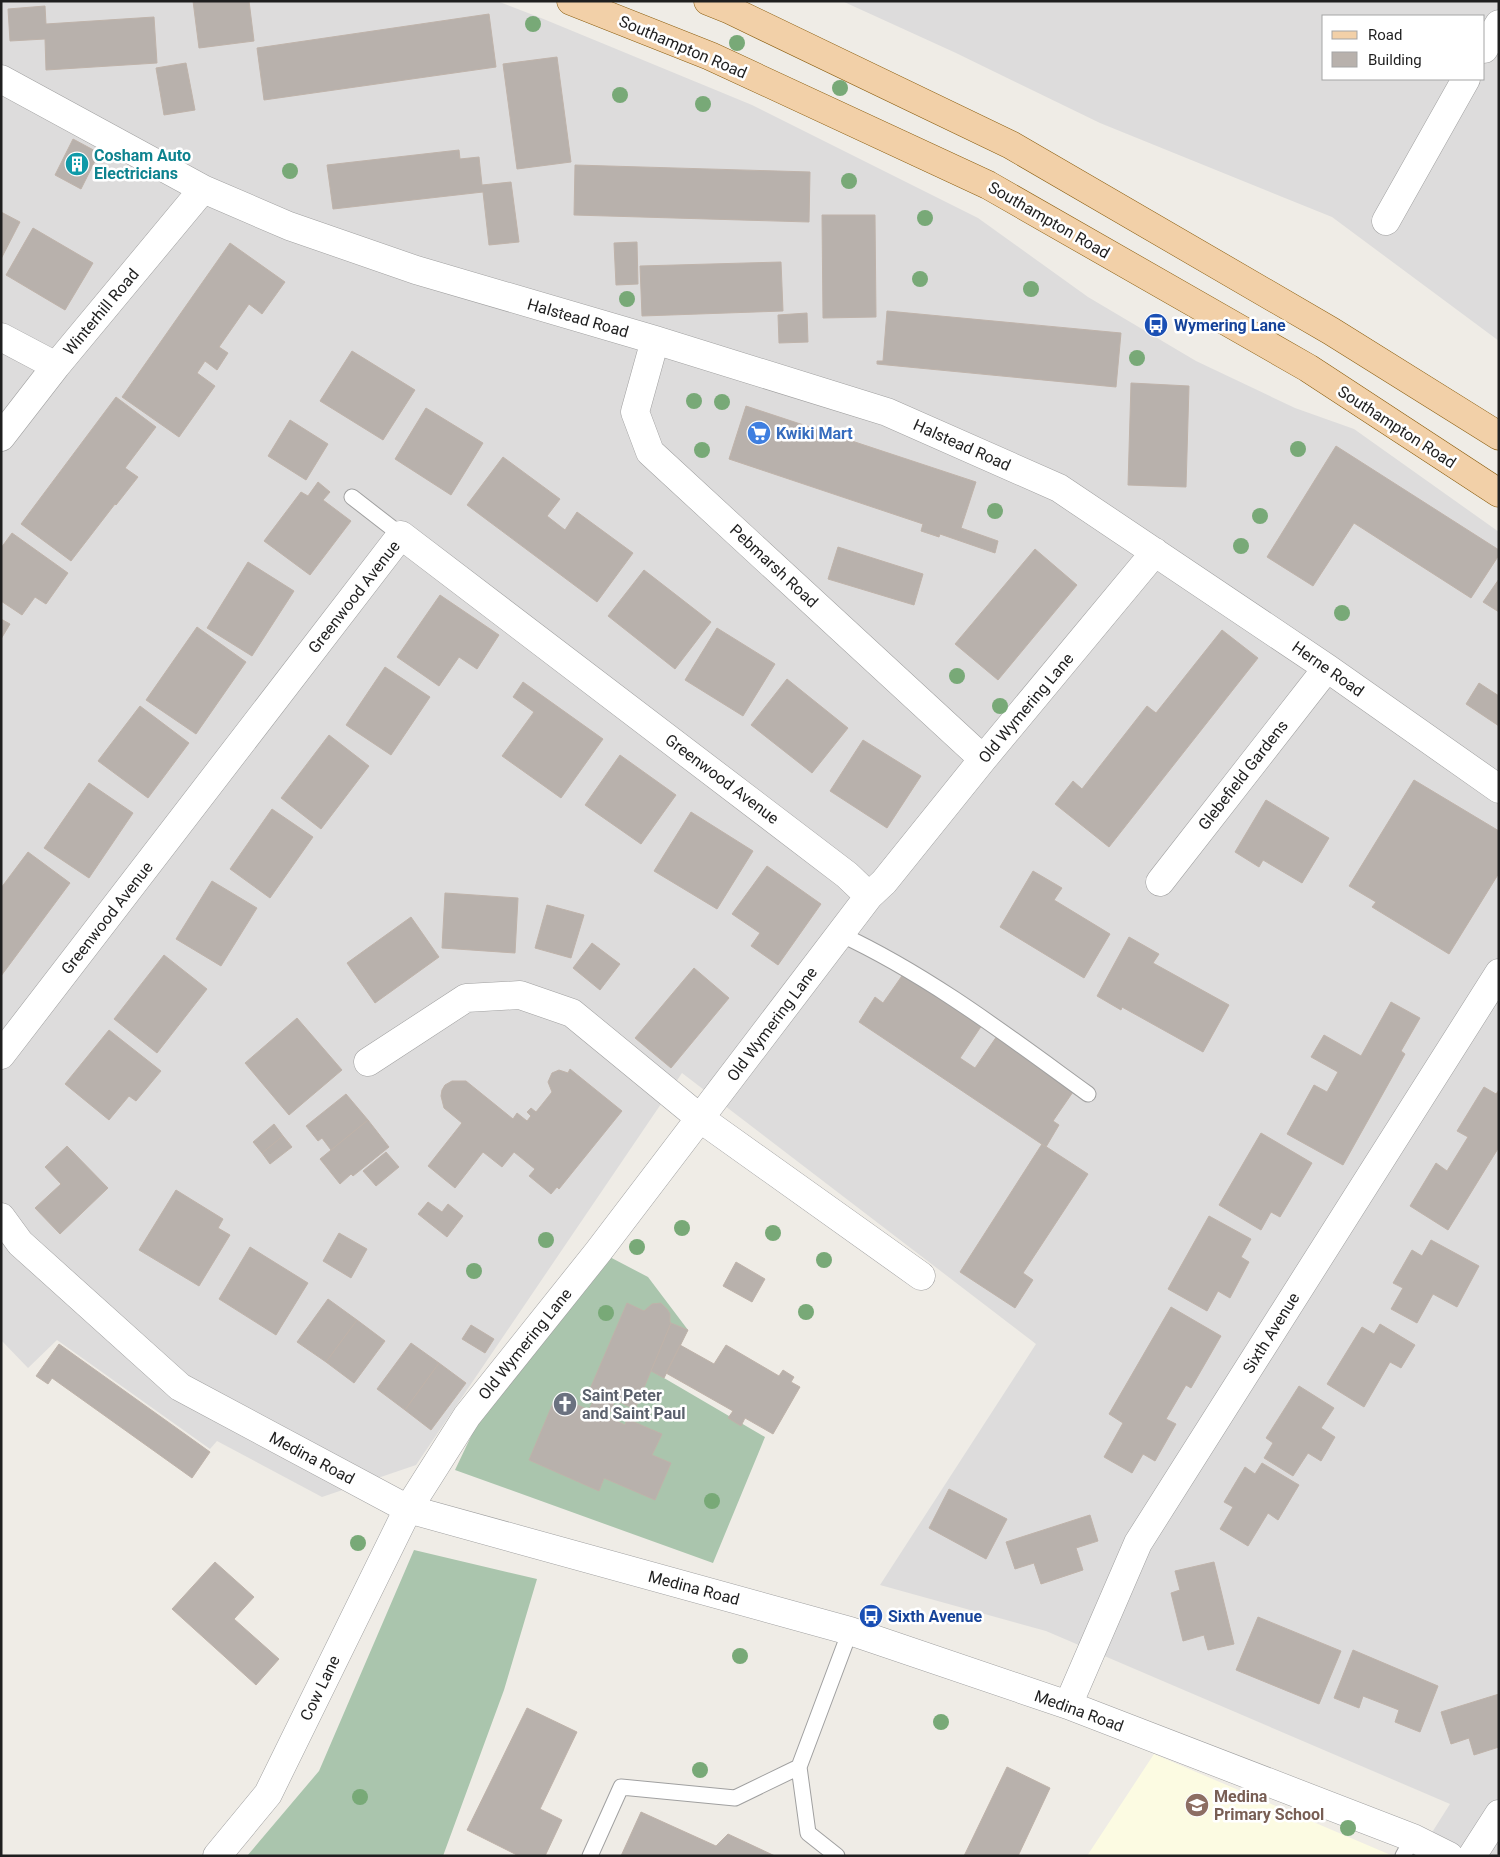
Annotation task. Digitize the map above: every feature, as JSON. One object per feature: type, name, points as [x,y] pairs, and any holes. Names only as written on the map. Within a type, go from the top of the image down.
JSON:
[{"type":"main road","name":"Southampton Road","points":[[571,1],[710,56],[988,184],[1308,368],[1499,493]]},
{"type":"main road","points":[[708,1],[1011,145],[1331,331],[1499,436]]},
{"type":"street","points":[[1485,47],[1499,24]]},
{"type":"street","name":"Halstead Road","points":[[1,79],[203,189],[289,226],[416,270],[654,340],[887,412],[1059,488],[1155,552]]},
{"type":"street","points":[[1386,221],[1465,80]]},
{"type":"street","name":"Winterhill Road","points":[[1,437],[56,366],[203,189]]},
{"type":"street","points":[[1,337],[56,366]]},
{"type":"street","name":"Pebmarsh Road","points":[[654,340],[635,412],[650,452],[983,759]]},
{"type":"street","name":"Greenwood Avenue","points":[[1,1055],[401,535],[847,874],[869,896]]},
{"type":"street","name":"Herne Road","points":[[1155,552],[1499,789]]},
{"type":"street","name":"Old Wymering Lane","points":[[408,1509],[467,1416],[701,1119],[869,896],[884,882],[983,759],[1155,552]]},
{"type":"street","name":"Glebefield Gardens","points":[[1160,882],[1326,668]]},
{"type":"street","name":"Sixth Avenue","points":[[1068,1705],[1138,1542],[1499,973]]},
{"type":"street","points":[[368,1062],[466,998],[520,995],[572,1013],[701,1119],[921,1276]]},
{"type":"street","name":"Medina Road","points":[[1,1217],[20,1243],[180,1387],[408,1509],[850,1631],[1068,1705],[1408,1847],[1449,1856]]},
{"type":"street","name":"Cow Lane","points":[[217,1856],[268,1794],[408,1509]]},
{"type":"street","points":[[1472,1856],[1499,1814]]},
{"type":"lane","points":[[352,497],[401,535]]},
{"type":"lane","points":[[840,934],[870,948],[963,1004],[1088,1094]]},
{"type":"lane","points":[[837,1856],[808,1833],[798,1767],[850,1631]]},
{"type":"lane","points":[[590,1856],[621,1787],[735,1798],[798,1767]]},
{"type":"shaded area","points":[[1,1],[497,1],[752,105],[978,218],[1088,297],[1196,361],[1295,408],[1354,429],[1499,532],[1499,1856],[1417,1856],[1450,1804],[1046,1631],[880,1585],[1036,1344],[682,1073],[416,1465],[322,1497],[217,1441],[210,1449],[57,1340],[28,1368],[1,1340]]},
{"type":"shaded area","points":[[842,1],[1499,1],[1499,341],[1332,217],[1100,123],[956,53]]},
{"type":"shaded area","points":[[604,1254],[648,1277],[688,1330],[664,1378],[765,1437],[713,1563],[455,1470],[485,1407]]},
{"type":"shaded area","points":[[414,1550],[537,1579],[504,1690],[443,1856],[247,1856],[319,1771]]},
{"type":"shaded area","name":"Medina Primary School","points":[[1154,1754],[1393,1856],[1087,1856]]},
{"type":"building","points":[[193,1],[249,1],[254,41],[199,48]]},
{"type":"building","points":[[45,6],[46,24],[154,17],[157,63],[46,70],[45,39],[10,41],[8,9]]},
{"type":"building","points":[[489,14],[496,67],[264,100],[257,48]]},
{"type":"building","points":[[557,57],[571,162],[517,169],[503,64]]},
{"type":"building","points":[[186,63],[195,110],[164,115],[156,68]]},
{"type":"building","name":"Cosham Auto Electricians","points":[[73,139],[99,153],[81,189],[55,175]]},
{"type":"building","points":[[459,150],[460,159],[479,157],[482,185],[511,182],[519,242],[489,245],[483,192],[333,209],[327,165]]},
{"type":"building","points":[[575,165],[810,172],[809,222],[574,215]]},
{"type":"building","points":[[1,212],[20,222],[1,259]]},
{"type":"building","points":[[822,215],[875,215],[876,317],[823,318]]},
{"type":"building","points":[[33,228],[93,263],[65,310],[6,275]]},
{"type":"building","points":[[637,242],[638,284],[616,285],[614,243]]},
{"type":"building","points":[[230,243],[285,282],[262,314],[249,304],[219,347],[228,353],[217,370],[205,361],[197,373],[215,386],[179,437],[122,397]]},
{"type":"building","points":[[781,262],[783,311],[642,316],[640,266]]},
{"type":"building","points":[[887,311],[1121,333],[1116,387],[877,364],[877,361],[883,361]]},
{"type":"building","points":[[807,313],[808,342],[779,343],[778,315]]},
{"type":"building","points":[[352,351],[415,390],[383,440],[320,401]]},
{"type":"building","points":[[1131,383],[1189,386],[1186,487],[1128,485]]},
{"type":"building","points":[[116,397],[156,427],[125,468],[138,477],[71,561],[21,524]]},
{"type":"building","points":[[746,406],[976,482],[961,528],[998,541],[995,553],[940,534],[939,537],[921,531],[923,524],[729,459]]},
{"type":"building","points":[[426,408],[483,443],[451,495],[395,459]]},
{"type":"building","points":[[290,420],[328,444],[306,480],[268,456]]},
{"type":"building","points":[[1336,446],[1499,550],[1499,555],[1471,598],[1354,523],[1313,586],[1267,557]]},
{"type":"building","points":[[503,457],[560,499],[547,516],[565,530],[577,512],[633,553],[597,602],[467,505]]},
{"type":"building","points":[[318,482],[330,492],[323,500],[351,521],[310,575],[264,541],[301,492],[308,496]]},
{"type":"building","points":[[12,533],[68,573],[46,604],[35,597],[22,615],[1,601],[1,548]]},
{"type":"building","points":[[838,547],[923,574],[914,605],[828,579]]},
{"type":"building","points":[[1035,549],[1077,585],[998,680],[955,644]]},
{"type":"building","points":[[248,562],[294,591],[252,656],[207,628]]},
{"type":"building","points":[[644,570],[711,622],[675,669],[608,616]]},
{"type":"building","points":[[1499,579],[1499,612],[1483,602]]},
{"type":"building","points":[[440,595],[499,635],[477,669],[459,657],[439,686],[397,657]]},
{"type":"building","points":[[1,619],[10,624],[1,639]]},
{"type":"building","points":[[197,627],[246,662],[196,734],[146,700]]},
{"type":"building","points":[[717,628],[775,664],[743,716],[685,680]]},
{"type":"building","points":[[1222,630],[1258,658],[1109,847],[1055,804],[1073,781],[1082,789],[1147,706],[1156,713]]},
{"type":"building","points":[[385,667],[430,697],[391,755],[346,725]]},
{"type":"building","points":[[787,679],[848,728],[812,773],[751,725]]},
{"type":"building","points":[[523,682],[603,739],[561,798],[502,756],[534,712],[513,697]]},
{"type":"building","points":[[1479,683],[1499,696],[1499,726],[1466,704]]},
{"type":"building","points":[[140,706],[189,743],[148,798],[98,761]]},
{"type":"building","points":[[329,735],[369,766],[321,829],[281,798]]},
{"type":"building","points":[[863,740],[921,776],[887,828],[830,791]]},
{"type":"building","points":[[620,755],[676,795],[641,844],[585,805]]},
{"type":"building","points":[[1414,780],[1499,831],[1499,873],[1449,954],[1372,907],[1376,902],[1349,886]]},
{"type":"building","points":[[89,783],[133,813],[89,878],[44,848]]},
{"type":"building","points":[[1266,800],[1329,838],[1302,883],[1263,860],[1259,867],[1235,852]]},
{"type":"building","points":[[272,809],[313,837],[270,898],[230,869]]},
{"type":"building","points":[[691,812],[753,851],[717,909],[654,871]]},
{"type":"building","points":[[28,852],[70,883],[1,976],[1,888]]},
{"type":"building","points":[[767,866],[821,904],[778,965],[751,946],[760,933],[732,914]]},
{"type":"building","points":[[1033,871],[1062,888],[1054,900],[1110,934],[1084,978],[1000,927]]},
{"type":"building","points":[[212,881],[257,908],[221,966],[176,939]]},
{"type":"building","points":[[445,893],[518,898],[515,953],[442,948]]},
{"type":"building","points":[[547,905],[584,915],[571,958],[535,948]]},
{"type":"building","points":[[411,917],[439,957],[375,1003],[347,963]]},
{"type":"building","points":[[1129,937],[1159,954],[1153,963],[1229,1005],[1203,1052],[1122,1007],[1121,1010],[1097,996]]},
{"type":"building","points":[[592,943],[620,964],[600,990],[573,968]]},
{"type":"building","points":[[164,955],[207,989],[157,1053],[114,1019]]},
{"type":"building","points":[[694,968],[729,998],[671,1068],[635,1038]]},
{"type":"building","points":[[904,973],[982,1025],[960,1058],[975,1068],[997,1036],[1075,1089],[1053,1121],[1059,1125],[1046,1147],[859,1022],[875,997],[883,1003]]},
{"type":"building","points":[[1391,1002],[1420,1018],[1401,1051],[1405,1054],[1343,1165],[1287,1134],[1314,1085],[1327,1092],[1338,1072],[1311,1057],[1324,1035],[1361,1056]]},
{"type":"building","points":[[297,1018],[342,1070],[289,1115],[245,1063]]},
{"type":"building","points":[[109,1030],[161,1071],[136,1101],[129,1096],[109,1120],[65,1084]]},
{"type":"building","points":[[570,1069],[622,1111],[559,1189],[557,1187],[551,1194],[529,1176],[535,1169],[514,1152],[502,1167],[483,1152],[455,1188],[428,1166],[462,1123],[444,1108],[441,1096],[445,1085],[452,1081],[466,1081],[513,1119],[517,1113],[527,1121],[531,1116],[527,1112],[531,1108],[536,1112],[552,1092],[548,1082],[552,1073],[559,1070],[568,1073]]},
{"type":"building","points":[[1484,1087],[1496,1094],[1499,1090],[1499,1147],[1448,1230],[1410,1206],[1436,1163],[1447,1171],[1468,1137],[1457,1131]]},
{"type":"building","points":[[346,1094],[368,1120],[331,1150],[322,1138],[318,1141],[306,1126]]},
{"type":"building","points":[[368,1120],[389,1147],[340,1184],[320,1159]]},
{"type":"building","points":[[274,1124],[283,1136],[262,1153],[253,1142]]},
{"type":"building","points":[[1261,1133],[1312,1163],[1280,1217],[1271,1212],[1261,1230],[1219,1205]]},
{"type":"building","points":[[283,1136],[292,1147],[270,1164],[262,1153]]},
{"type":"building","points":[[1042,1144],[1088,1174],[1023,1273],[1033,1280],[1015,1308],[960,1272]]},
{"type":"building","points":[[67,1146],[108,1188],[60,1234],[35,1208],[61,1184],[45,1167]]},
{"type":"building","points":[[386,1152],[399,1167],[376,1186],[363,1171]]},
{"type":"building","points":[[176,1190],[223,1219],[218,1228],[230,1235],[199,1286],[139,1250]]},
{"type":"building","points":[[428,1202],[442,1212],[448,1204],[463,1216],[447,1237],[418,1214]]},
{"type":"building","points":[[1209,1216],[1251,1239],[1241,1257],[1249,1262],[1230,1298],[1218,1291],[1207,1311],[1168,1289]]},
{"type":"building","points":[[339,1233],[367,1249],[351,1278],[323,1261]]},
{"type":"building","points":[[1431,1240],[1479,1266],[1457,1307],[1433,1294],[1417,1323],[1391,1309],[1403,1288],[1393,1283],[1412,1250],[1422,1256]]},
{"type":"building","points":[[250,1247],[308,1283],[276,1335],[219,1299]]},
{"type":"building","points":[[736,1262],[765,1279],[752,1302],[723,1286]]},
{"type":"building","points":[[328,1299],[357,1320],[326,1362],[297,1342]]},
{"type":"building","name":"Saint Peter and Saint Paul","points":[[627,1303],[644,1311],[652,1304],[661,1303],[670,1314],[671,1323],[635,1409],[615,1400],[608,1417],[625,1425],[627,1419],[662,1434],[652,1455],[671,1463],[655,1500],[604,1478],[599,1491],[529,1460],[556,1396],[589,1410],[597,1392],[590,1389]]},
{"type":"building","points":[[1171,1307],[1221,1336],[1191,1388],[1186,1385],[1166,1419],[1176,1424],[1155,1461],[1143,1454],[1132,1473],[1104,1457],[1123,1423],[1109,1414]]},
{"type":"building","points":[[357,1320],[385,1341],[354,1383],[326,1362]]},
{"type":"building","points":[[671,1323],[688,1330],[664,1378],[651,1371]]},
{"type":"building","points":[[1380,1324],[1415,1345],[1401,1368],[1390,1362],[1364,1407],[1327,1384],[1362,1327],[1374,1334]]},
{"type":"building","points":[[471,1325],[494,1339],[485,1353],[462,1339]]},
{"type":"building","points":[[411,1343],[439,1363],[405,1410],[377,1389]]},
{"type":"building","points":[[59,1344],[210,1452],[192,1478],[52,1378],[48,1384],[36,1376]]},
{"type":"building","points":[[680,1345],[714,1364],[726,1345],[779,1376],[783,1370],[794,1377],[791,1382],[800,1387],[773,1434],[745,1418],[741,1426],[728,1418],[733,1411],[666,1373]]},
{"type":"building","points":[[439,1363],[466,1383],[431,1430],[405,1410]]},
{"type":"building","points":[[1299,1386],[1334,1408],[1321,1428],[1335,1437],[1321,1461],[1308,1453],[1293,1476],[1264,1458],[1273,1443],[1266,1438]]},
{"type":"building","points":[[1262,1463],[1299,1485],[1278,1520],[1268,1513],[1248,1546],[1220,1529],[1233,1507],[1224,1502],[1245,1467],[1255,1474]]},
{"type":"building","points":[[949,1489],[1007,1519],[986,1559],[929,1528]]},
{"type":"building","points":[[1090,1515],[1098,1541],[1076,1548],[1083,1570],[1041,1584],[1034,1563],[1015,1569],[1006,1542]]},
{"type":"building","points":[[215,1562],[254,1597],[234,1619],[279,1659],[256,1685],[172,1609]]},
{"type":"building","points":[[1214,1562],[1234,1644],[1208,1650],[1204,1635],[1183,1641],[1171,1593],[1180,1590],[1175,1571]]},
{"type":"building","points":[[1258,1617],[1341,1651],[1319,1704],[1236,1670]]},
{"type":"building","points":[[1353,1650],[1438,1686],[1420,1732],[1395,1722],[1399,1710],[1363,1696],[1359,1708],[1334,1698]]},
{"type":"building","points":[[1499,1694],[1499,1747],[1474,1755],[1469,1738],[1451,1744],[1441,1712]]},
{"type":"building","points":[[527,1708],[577,1732],[540,1809],[562,1820],[545,1856],[519,1856],[467,1830]]},
{"type":"building","points":[[1007,1767],[1050,1788],[1018,1856],[964,1856]]},
{"type":"building","points":[[641,1812],[716,1846],[728,1834],[775,1856],[621,1856]]},
{"type":"place","name":"Cosham Auto Electricians","points":[[77,164]]},
{"type":"place","name":"Wymering Lane","points":[[1156,325]]},
{"type":"place","name":"Kwiki Mart","points":[[759,433]]},
{"type":"place","name":"Saint Peter and Saint Paul","points":[[565,1404]]},
{"type":"place","name":"Sixth Avenue","points":[[871,1616]]},
{"type":"place","name":"Medina Primary School","points":[[1197,1805]]}]
